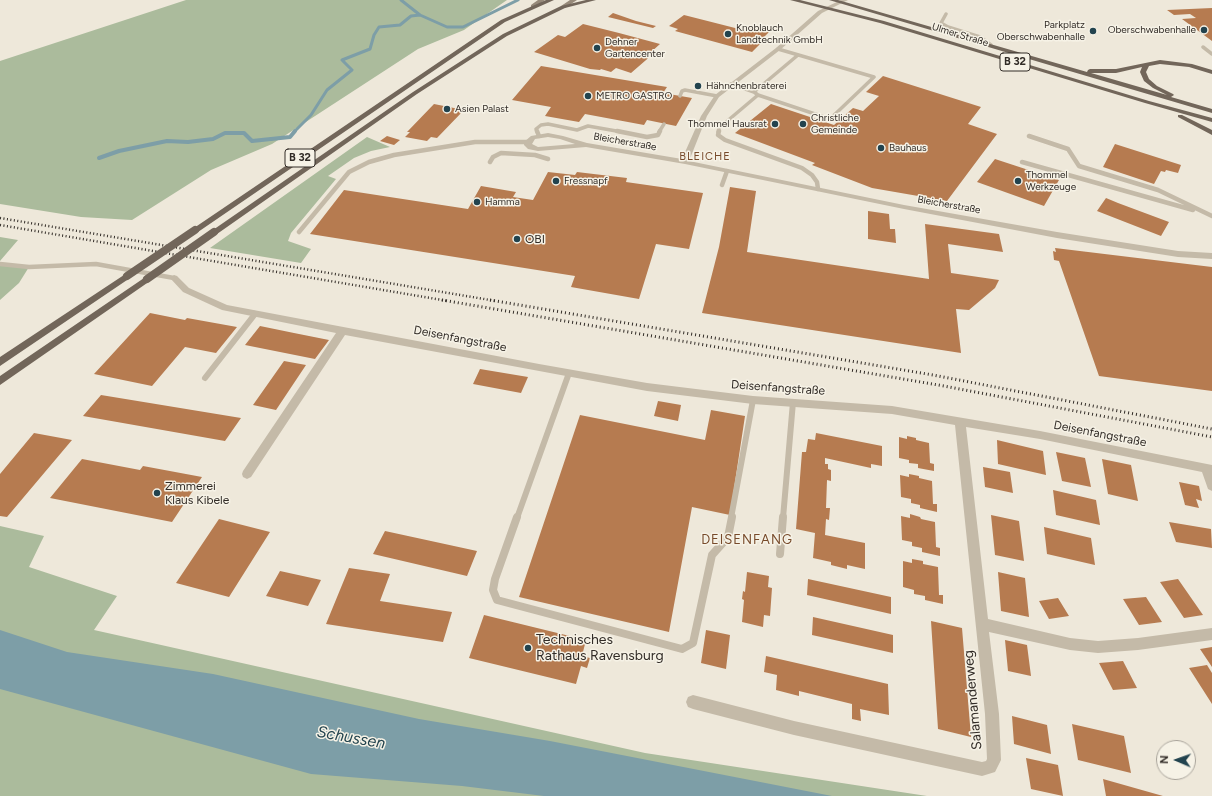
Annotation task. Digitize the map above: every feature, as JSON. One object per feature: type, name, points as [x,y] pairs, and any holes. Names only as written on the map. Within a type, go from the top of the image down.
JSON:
[{"type":"main road","points":[[533,6],[542,0]]},
{"type":"main road","name":"B 32","points":[[0,362],[503,21],[533,6],[551,0]]},
{"type":"main road","points":[[563,7],[574,0]]},
{"type":"main road","name":"B 32","points":[[0,382],[214,232],[463,61],[505,35],[563,7],[592,0]]},
{"type":"main road","name":"Ulmer Straße","points":[[793,0],[882,22],[1147,102],[1212,120]]},
{"type":"main road","name":"Ulmer Straße","points":[[832,0],[843,1],[1212,111]]},
{"type":"main road","points":[[1065,68],[1105,72],[1160,62],[1173,63],[1212,72]]},
{"type":"main road","points":[[1148,64],[1143,72],[1146,80],[1155,87],[1212,111]]},
{"type":"main road","points":[[1147,102],[1188,119],[1212,133]]},
{"type":"street","points":[[685,162],[704,116],[717,96],[778,49],[827,8],[843,1]]},
{"type":"street","points":[[536,152],[528,145],[528,142],[533,137],[539,136]]},
{"type":"street","name":"Bleicherstraße","points":[[539,136],[561,137],[586,145],[685,162],[1057,236],[1178,254],[1212,256]]},
{"type":"street","name":"Bleicherstraße","points":[[536,152],[586,145]]},
{"type":"street","name":"Deisenfangstraße","points":[[174,278],[186,290],[225,308],[568,373],[647,387],[752,400],[892,410],[1040,435],[1209,469]]},
{"type":"street","points":[[247,474],[343,330]]},
{"type":"street","name":"Salamanderweg","points":[[694,702],[802,730],[982,768],[990,767],[994,760],[992,714],[960,422]]},
{"type":"street","points":[[1209,469],[1212,486]]},
{"type":"street","points":[[981,624],[1070,644],[1098,647],[1138,644],[1212,634]]},
{"type":"lane","points":[[946,14],[942,23],[948,27],[980,37],[991,45]]},
{"type":"lane","points":[[1203,47],[1212,54]]},
{"type":"lane","points":[[731,84],[830,119],[874,77],[778,49]]},
{"type":"lane","points":[[798,55],[719,128],[718,135],[725,140],[802,168],[812,175],[817,182],[818,189]]},
{"type":"lane","points":[[680,96],[685,90],[717,96]]},
{"type":"lane","points":[[539,136],[536,130],[541,125],[548,124],[577,130],[588,126],[653,137],[658,135],[664,124]]},
{"type":"lane","points":[[1029,136],[1068,149],[1080,166],[1158,190],[1204,213]]},
{"type":"lane","points":[[299,232],[349,172],[361,165],[379,159],[430,149],[490,141],[528,142]]},
{"type":"lane","points":[[490,162],[493,157],[501,153],[536,152],[548,158]]},
{"type":"lane","points":[[1022,162],[1212,216]]},
{"type":"lane","points":[[722,185],[727,171]]},
{"type":"lane","points":[[0,264],[28,267],[96,264],[174,278]]},
{"type":"lane","points":[[205,378],[254,314]]},
{"type":"lane","points":[[568,373],[495,579],[493,590],[497,600],[682,650],[693,643],[712,555],[728,537],[752,400]]},
{"type":"lane","points":[[780,554],[793,402]]},
{"type":"green space","points":[[186,0],[507,0],[464,30],[418,49],[272,144],[211,170],[132,220],[81,217],[0,204],[0,61]]},
{"type":"green space","points":[[367,137],[390,147],[371,151],[354,158],[328,176],[336,179],[291,233],[288,241],[311,249],[301,263],[210,248]]},
{"type":"green space","points":[[0,237],[18,240],[0,261]]},
{"type":"green space","points":[[0,264],[29,267],[19,283],[0,300]]},
{"type":"green space","points":[[0,526],[44,536],[29,567],[117,596],[94,630],[645,753],[927,796],[0,796]]},
{"type":"water","name":"Schussen","points":[[0,630],[67,652],[213,674],[419,719],[550,741],[832,796],[544,796],[462,786],[311,774],[0,689]]},
{"type":"building","name":"Oberschwabenhalle","points":[[1212,8],[1212,41],[1182,19],[1196,18],[1190,14],[1174,15],[1167,10]]},
{"type":"building","points":[[613,13],[656,26],[653,28],[608,17]]},
{"type":"building","name":"Knoblauch Landtechnik GmbH","points":[[684,15],[739,29],[745,30],[750,26],[770,31],[763,38],[758,40],[763,41],[752,52],[675,31],[678,29],[669,26]]},
{"type":"building","name":"Dehner Gartencenter","points":[[583,24],[660,44],[650,53],[653,54],[631,73],[616,68],[611,72],[601,69],[590,69],[534,52],[558,35],[565,37]]},
{"type":"building","name":"METRO GASTRO","points":[[541,66],[667,87],[663,93],[692,98],[676,126],[647,120],[644,125],[585,114],[579,122],[545,116],[551,107],[512,100]]},
{"type":"building","name":"Bauhaus","points":[[883,76],[981,107],[968,124],[997,134],[947,201],[872,188],[812,165],[815,163],[735,133],[771,104],[834,125],[853,108],[863,111],[879,96],[866,92]]},
{"type":"building","points":[[434,104],[464,110],[437,138],[431,137],[427,141],[405,137],[410,132],[407,132]]},
{"type":"building","points":[[387,136],[400,140],[394,145],[380,141]]},
{"type":"building","points":[[1115,144],[1181,165],[1178,173],[1166,170],[1165,172],[1161,171],[1154,184],[1103,167]]},
{"type":"building","name":"Thommel Werkzeuge","points":[[995,159],[1059,180],[1044,206],[977,182]]},
{"type":"building","name":"OBI","points":[[548,172],[575,175],[577,172],[627,178],[626,182],[703,193],[689,249],[656,244],[639,299],[571,287],[575,276],[310,234],[344,190],[468,209],[481,186],[516,192],[513,197],[533,200]]},
{"type":"building","points":[[730,187],[756,191],[747,252],[929,279],[925,224],[999,234],[1003,252],[948,244],[951,273],[999,280],[995,288],[969,310],[956,309],[961,353],[702,313],[719,247]]},
{"type":"building","points":[[1106,198],[1169,222],[1161,236],[1097,211]]},
{"type":"building","points":[[868,211],[889,214],[890,229],[895,229],[896,243],[868,239]]},
{"type":"building","points":[[1055,248],[1212,267],[1212,391],[1099,376],[1059,261],[1054,260],[1053,251],[1056,252]]},
{"type":"building","points":[[150,313],[185,320],[187,318],[237,327],[216,353],[185,347],[152,386],[94,374]]},
{"type":"building","points":[[260,326],[329,340],[315,359],[245,345]]},
{"type":"building","points":[[284,361],[306,365],[276,410],[253,405]]},
{"type":"building","points":[[480,369],[528,377],[521,393],[473,384]]},
{"type":"building","points":[[101,395],[241,418],[225,441],[83,416]]},
{"type":"building","points":[[658,401],[681,405],[678,421],[654,416]]},
{"type":"building","points":[[711,410],[745,416],[730,515],[692,507],[669,632],[519,597],[580,415],[705,440]]},
{"type":"building","points":[[34,433],[72,440],[7,517],[0,516],[0,474]]},
{"type":"building","points":[[816,433],[882,446],[882,466],[871,464],[871,468],[825,458],[825,464],[828,464],[828,469],[831,470],[831,481],[827,480],[826,508],[830,508],[829,520],[826,519],[825,535],[865,543],[865,569],[847,565],[847,569],[831,565],[831,562],[813,558],[815,533],[796,529],[802,452],[806,452],[808,439],[815,440]]},
{"type":"building","points":[[907,436],[929,443],[930,463],[934,464],[934,471],[918,468],[918,464],[909,463],[909,460],[899,458],[899,437],[907,439]]},
{"type":"building","points":[[997,440],[1043,451],[1046,475],[998,464]]},
{"type":"building","points":[[1056,452],[1085,458],[1091,487],[1062,481]]},
{"type":"building","points":[[82,459],[140,470],[143,466],[202,477],[172,522],[50,498]]},
{"type":"building","points":[[1102,459],[1131,465],[1138,501],[1108,494]]},
{"type":"building","points":[[983,467],[1010,472],[1013,493],[985,487]]},
{"type":"building","points":[[909,474],[932,481],[933,504],[937,504],[937,512],[920,508],[920,505],[911,503],[911,499],[901,497],[900,475],[909,477]]},
{"type":"building","points":[[1179,482],[1199,486],[1202,501],[1196,499],[1199,508],[1185,505]]},
{"type":"building","points":[[1053,490],[1096,500],[1100,525],[1056,515]]},
{"type":"building","points":[[910,514],[920,517],[921,519],[935,522],[936,547],[940,548],[940,556],[922,552],[922,548],[912,546],[912,542],[902,540],[901,516],[910,518]]},
{"type":"building","points":[[991,515],[1019,521],[1024,561],[995,555]]},
{"type":"building","points":[[219,519],[270,532],[229,597],[176,583]]},
{"type":"building","points":[[1169,522],[1211,529],[1212,548],[1176,542]]},
{"type":"building","points":[[1044,527],[1091,538],[1095,565],[1047,554]]},
{"type":"building","points":[[385,531],[477,551],[467,576],[373,554]]},
{"type":"building","points":[[912,559],[923,561],[923,564],[938,567],[939,595],[943,595],[943,604],[925,600],[925,596],[914,594],[914,590],[903,587],[903,561],[912,563]]},
{"type":"building","points":[[349,568],[390,574],[380,601],[452,612],[443,642],[326,624]]},
{"type":"building","points":[[280,571],[321,580],[308,606],[266,596]]},
{"type":"building","points":[[747,572],[769,576],[768,587],[772,588],[770,616],[764,615],[763,627],[742,622],[744,600],[742,599],[743,591],[745,592]]},
{"type":"building","points":[[998,572],[1025,578],[1029,617],[1001,611]]},
{"type":"building","points":[[808,579],[891,597],[891,614],[807,595]]},
{"type":"building","points":[[1178,579],[1203,615],[1184,618],[1160,582]]},
{"type":"building","points":[[1146,597],[1162,622],[1139,625],[1123,599]]},
{"type":"building","points":[[1058,598],[1069,616],[1049,619],[1039,601]]},
{"type":"building","name":"Technisches Rathaus Ravensburg","points":[[484,615],[586,640],[582,656],[590,658],[587,668],[581,666],[576,684],[469,658]]},
{"type":"building","points":[[813,617],[893,635],[893,653],[812,635]]},
{"type":"building","points":[[931,621],[962,628],[971,737],[938,729]]},
{"type":"building","points":[[706,630],[730,635],[726,669],[701,663]]},
{"type":"building","points":[[1005,640],[1027,645],[1031,676],[1008,671]]},
{"type":"building","points":[[1212,647],[1212,667],[1200,649]]},
{"type":"building","points":[[766,656],[888,684],[889,715],[860,709],[861,721],[852,719],[852,704],[799,691],[799,696],[776,690],[777,675],[764,672]]},
{"type":"building","points":[[1123,661],[1137,688],[1113,690],[1099,663]]},
{"type":"building","points":[[1207,665],[1212,673],[1212,704],[1189,668]]},
{"type":"building","points":[[1012,716],[1047,725],[1051,754],[1014,744]]},
{"type":"building","points":[[1072,724],[1124,736],[1131,773],[1078,760]]},
{"type":"building","points":[[1026,758],[1058,765],[1063,796],[1031,789]]},
{"type":"building","points":[[1103,779],[1163,796],[1106,796]]},
{"type":"waterway","points":[[401,0],[420,15]]},
{"type":"waterway","points":[[420,15],[447,27],[463,27],[518,0]]},
{"type":"waterway","points":[[295,131],[311,115],[327,90],[352,70],[342,60],[370,49],[374,35],[379,27],[400,25],[411,16],[420,15]]},
{"type":"waterway","points":[[99,158],[119,151],[167,141],[188,142],[213,139],[225,133],[244,133],[252,141],[290,137],[295,131]]},
{"type":"railway","points":[[0,218],[496,301]]},
{"type":"railway","points":[[0,225],[448,301]]},
{"type":"railway","points":[[442,300],[944,386],[1212,437]]},
{"type":"railway","points":[[490,300],[933,375],[1212,429]]},
{"type":"place","name":"Oberschwabenhalle","points":[[1204,30]]},
{"type":"place","name":"Parkplatz Oberschwabenhalle","points":[[1093,31]]},
{"type":"place","name":"Knoblauch Landtechnik GmbH","points":[[728,34]]},
{"type":"place","name":"Dehner Gartencenter","points":[[597,48]]},
{"type":"place","name":"Hähnchenbraterei","points":[[698,86]]},
{"type":"place","name":"METRO GASTRO","points":[[588,96]]},
{"type":"place","name":"Asien Palast","points":[[447,109]]},
{"type":"place","name":"Thommel Hausrat","points":[[775,124]]},
{"type":"place","name":"Christliche Gemeinde","points":[[803,124]]},
{"type":"place","name":"Bauhaus","points":[[881,148]]},
{"type":"place","name":"Fressnapf","points":[[556,181]]},
{"type":"place","name":"Thommel Werkzeuge","points":[[1018,181]]},
{"type":"place","name":"Hamma","points":[[477,202]]},
{"type":"place","name":"OBI","points":[[517,239]]},
{"type":"place","name":"Zimmerei Klaus Kibele","points":[[157,493]]},
{"type":"place","name":"Technisches Rathaus Ravensburg","points":[[528,648]]},
{"type":"district","name":"BLEICHE","points":[[705,157]]},
{"type":"district","name":"DEISENFANG","points":[[747,540]]}]
